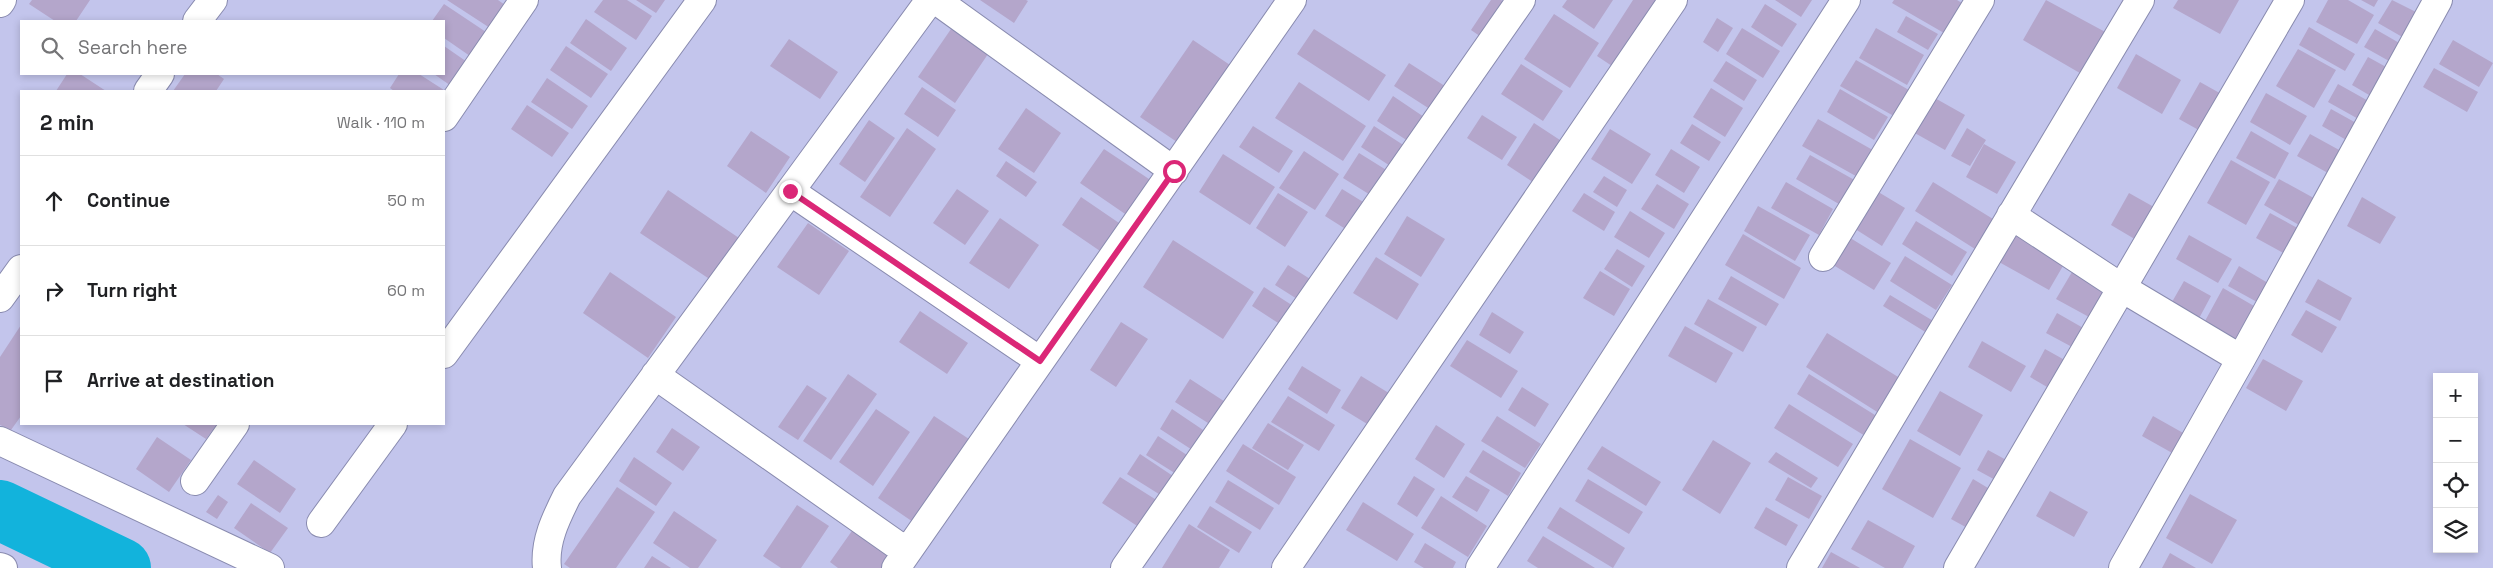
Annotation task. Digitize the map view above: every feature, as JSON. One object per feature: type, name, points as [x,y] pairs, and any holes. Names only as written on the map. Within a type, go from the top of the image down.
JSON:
[{"type":"street","points":[[199,20],[213,0]]},
{"type":"street","points":[[445,116],[524,0]]},
{"type":"street","points":[[445,353],[702,0]]},
{"type":"street","points":[[547,568],[546,558],[549,537],[567,496],[930,0]]},
{"type":"street","points":[[936,0],[1174,171]]},
{"type":"street","points":[[655,376],[902,560],[1292,0]]},
{"type":"street","points":[[1125,568],[1521,0]]},
{"type":"street","points":[[1286,568],[1673,0]]},
{"type":"street","points":[[1480,568],[1846,0]]},
{"type":"street","points":[[1823,257],[1980,0]]},
{"type":"street","points":[[1800,568],[2140,0]]},
{"type":"street","points":[[1958,568],[2290,0]]},
{"type":"street","points":[[2122,568],[2241,359],[2438,0]]},
{"type":"street","points":[[149,90],[159,75]]},
{"type":"street","points":[[790,191],[1040,361]]},
{"type":"street","points":[[2012,215],[2122,288],[2241,359]]},
{"type":"street","points":[[0,298],[20,270]]},
{"type":"street","points":[[195,482],[233,425]]},
{"type":"street","points":[[321,522],[392,425]]},
{"type":"street","points":[[0,441],[270,568]]},
{"type":"building","points":[[32,0],[90,0],[77,20],[53,20],[29,4]]},
{"type":"building","points":[[447,0],[498,0],[505,5],[490,28]]},
{"type":"building","points":[[603,0],[627,0],[652,16],[636,40],[594,12]]},
{"type":"building","points":[[636,0],[665,0],[656,13]]},
{"type":"building","points":[[980,0],[1026,0],[1028,1],[1014,23]]},
{"type":"building","points":[[1491,0],[1501,0],[1510,5],[1487,41],[1471,30]]},
{"type":"building","points":[[1567,0],[1613,0],[1594,29],[1562,7]]},
{"type":"building","points":[[1633,0],[1659,0],[1621,72],[1597,56]]},
{"type":"building","points":[[1775,0],[1812,0],[1801,17]]},
{"type":"building","points":[[1894,0],[1957,0],[1962,3],[1944,33],[1892,3]]},
{"type":"building","points":[[2046,0],[2109,34],[2085,76],[2023,40]]},
{"type":"building","points":[[2178,0],[2239,0],[2220,34],[2173,8]]},
{"type":"building","points":[[2328,0],[2348,0],[2374,15],[2357,44],[2316,22]]},
{"type":"building","points":[[2361,0],[2378,0],[2374,7]]},
{"type":"building","points":[[2392,0],[2426,17],[2411,42],[2378,23]]},
{"type":"building","points":[[444,4],[486,32],[470,56],[445,39],[445,20],[433,20]]},
{"type":"building","points":[[1765,4],[1797,24],[1782,47],[1751,27]]},
{"type":"building","points":[[1554,14],[1599,43],[1570,88],[1524,59]]},
{"type":"building","points":[[1906,16],[1938,34],[1928,50],[1897,32]]},
{"type":"building","points":[[1717,18],[1733,28],[1718,52],[1703,42]]},
{"type":"building","points":[[586,19],[627,48],[611,71],[570,43]]},
{"type":"building","points":[[2309,27],[2355,54],[2345,71],[2299,45]]},
{"type":"building","points":[[1742,28],[1780,51],[1763,78],[1726,54]]},
{"type":"building","points":[[1876,28],[1924,55],[1907,85],[1859,58]]},
{"type":"building","points":[[951,29],[988,54],[955,103],[918,77]]},
{"type":"building","points":[[1314,29],[1386,75],[1369,101],[1297,54]]},
{"type":"building","points":[[2375,29],[2408,48],[2398,66],[2364,47]]},
{"type":"building","points":[[789,39],[838,72],[820,99],[770,66]]},
{"type":"building","points":[[1193,40],[1230,65],[1177,142],[1140,117]]},
{"type":"building","points":[[2453,40],[2493,63],[2479,87],[2439,64]]},
{"type":"building","points":[[566,46],[608,74],[591,98],[550,70]]},
{"type":"building","points":[[445,47],[470,64],[454,88],[435,75],[445,75]]},
{"type":"building","points":[[2298,49],[2336,70],[2314,108],[2276,86]]},
{"type":"building","points":[[2136,54],[2181,80],[2162,114],[2117,88]]},
{"type":"building","points":[[2368,57],[2397,73],[2381,102],[2352,85]]},
{"type":"building","points":[[1856,60],[1916,94],[1901,120],[1840,86]]},
{"type":"building","points":[[1726,61],[1757,80],[1744,101],[1713,81]]},
{"type":"building","points":[[1409,63],[1451,90],[1436,113],[1394,86]]},
{"type":"building","points":[[1521,64],[1563,91],[1543,121],[1501,94]]},
{"type":"building","points":[[2434,68],[2478,92],[2467,112],[2423,87]]},
{"type":"building","points":[[66,75],[82,75],[104,90],[57,90]]},
{"type":"building","points":[[184,75],[218,75],[224,79],[217,90],[174,90]]},
{"type":"building","points":[[398,75],[421,75],[444,90],[393,90],[390,88]]},
{"type":"building","points":[[547,78],[588,106],[572,129],[531,102]]},
{"type":"building","points":[[1299,82],[1366,126],[1343,161],[1275,118]]},
{"type":"building","points":[[2200,82],[2225,96],[2204,133],[2179,119]]},
{"type":"building","points":[[2338,84],[2372,103],[2362,121],[2328,102]]},
{"type":"building","points":[[922,87],[956,110],[938,137],[904,114]]},
{"type":"building","points":[[1711,88],[1743,108],[1725,137],[1693,117]]},
{"type":"building","points":[[1840,89],[1888,117],[1874,140],[1827,112]]},
{"type":"building","points":[[2266,93],[2307,116],[2290,145],[2250,122]]},
{"type":"building","points":[[1393,96],[1427,119],[1411,143],[1377,121]]},
{"type":"building","points":[[1933,97],[1965,115],[1945,150],[1913,132]]},
{"type":"building","points":[[527,105],[569,133],[552,157],[511,129]]},
{"type":"building","points":[[1026,108],[1061,133],[1034,173],[998,149]]},
{"type":"building","points":[[2331,109],[2358,124],[2348,141],[2322,126]]},
{"type":"building","points":[[1482,115],[1517,137],[1502,160],[1467,138]]},
{"type":"building","points":[[1818,119],[1878,153],[1863,180],[1802,146]]},
{"type":"building","points":[[869,120],[895,138],[865,182],[839,164]]},
{"type":"building","points":[[1534,123],[1563,142],[1536,184],[1507,165]]},
{"type":"building","points":[[1692,124],[1721,142],[1709,161],[1680,143]]},
{"type":"building","points":[[1253,126],[1293,151],[1279,173],[1239,147]]},
{"type":"building","points":[[1374,126],[1411,150],[1398,171],[1361,147]]},
{"type":"building","points":[[907,128],[936,149],[890,217],[860,197]]},
{"type":"building","points":[[1967,128],[1986,140],[1970,166],[1951,156]]},
{"type":"building","points":[[1610,129],[1651,154],[1632,184],[1591,159]]},
{"type":"building","points":[[751,131],[790,157],[766,193],[727,166]]},
{"type":"building","points":[[2251,131],[2289,153],[2275,179],[2236,158]]},
{"type":"building","points":[[2310,134],[2341,151],[2328,173],[2297,156]]},
{"type":"building","points":[[1984,144],[2016,162],[1997,194],[1966,177]]},
{"type":"building","points":[[1104,149],[1155,183],[1131,218],[1080,183]]},
{"type":"building","points":[[1671,149],[1700,167],[1684,193],[1655,175]]},
{"type":"building","points":[[1304,151],[1339,174],[1315,210],[1279,188]]},
{"type":"building","points":[[1359,153],[1396,176],[1380,201],[1343,178]]},
{"type":"building","points":[[1223,154],[1275,187],[1250,225],[1199,192]]},
{"type":"building","points":[[1810,155],[1858,182],[1844,207],[1796,179]]},
{"type":"building","points":[[2231,160],[2270,182],[2246,225],[2207,203]]},
{"type":"building","points":[[1006,161],[1037,182],[1026,197],[996,176]]},
{"type":"building","points":[[1604,176],[1627,190],[1617,207],[1593,192]]},
{"type":"building","points":[[2279,179],[2321,202],[2306,229],[2264,205]]},
{"type":"building","points":[[1786,182],[1833,209],[1819,235],[1771,208]]},
{"type":"building","points":[[1933,182],[1993,219],[1975,249],[1915,211]]},
{"type":"building","points":[[1657,184],[1689,204],[1674,229],[1641,209]]},
{"type":"building","points":[[957,189],[989,211],[965,245],[933,223]]},
{"type":"building","points":[[1342,189],[1373,208],[1355,235],[1325,216]]},
{"type":"building","points":[[668,190],[739,238],[711,280],[640,233]]},
{"type":"building","points":[[1875,190],[1905,208],[1882,246],[1852,227]]},
{"type":"building","points":[[1278,193],[1308,212],[1285,247],[1256,228]]},
{"type":"building","points":[[1584,193],[1615,212],[1604,231],[1572,211]]},
{"type":"building","points":[[2129,193],[2161,211],[2143,244],[2111,225]]},
{"type":"building","points":[[1081,197],[1122,225],[1103,253],[1062,225]]},
{"type":"building","points":[[2362,197],[2396,217],[2380,244],[2347,226]]},
{"type":"building","points":[[1758,206],[1810,235],[1795,261],[1744,231]]},
{"type":"building","points":[[1630,211],[1665,233],[1649,258],[1614,237]]},
{"type":"building","points":[[2270,213],[2301,230],[2287,255],[2256,238]]},
{"type":"building","points":[[1407,216],[1445,239],[1421,277],[1384,254]]},
{"type":"building","points":[[1000,218],[1039,245],[1009,289],[969,263]]},
{"type":"building","points":[[1916,221],[1967,252],[1952,276],[1902,244]]},
{"type":"building","points":[[808,223],[849,251],[819,295],[777,267]]},
{"type":"building","points":[[2016,231],[2067,259],[2049,290],[1999,262]]},
{"type":"building","points":[[1743,234],[1801,268],[1784,299],[1725,265]]},
{"type":"building","points":[[2189,235],[2232,259],[2218,283],[2176,259]]},
{"type":"building","points":[[1847,236],[1891,263],[1874,290],[1830,263]]},
{"type":"building","points":[[1173,240],[1254,292],[1223,339],[1143,287]]},
{"type":"building","points":[[1617,249],[1645,266],[1632,287],[1604,269]]},
{"type":"building","points":[[1905,256],[1952,285],[1936,310],[1890,281]]},
{"type":"building","points":[[1376,257],[1419,284],[1397,320],[1353,293]]},
{"type":"building","points":[[1288,265],[1318,284],[1305,304],[1275,285]]},
{"type":"building","points":[[2239,266],[2268,283],[2257,302],[2228,286]]},
{"type":"building","points":[[2075,267],[2107,285],[2089,317],[2056,299]]},
{"type":"building","points":[[1600,271],[1630,289],[1614,316],[1583,298]]},
{"type":"building","points":[[610,272],[676,317],[648,358],[583,313]]},
{"type":"building","points":[[1731,276],[1779,304],[1766,326],[1718,299]]},
{"type":"building","points":[[2318,279],[2352,298],[2340,321],[2305,302]]},
{"type":"building","points":[[2184,281],[2211,296],[2196,324],[2168,309]]},
{"type":"building","points":[[1264,287],[1301,311],[1289,330],[1252,306]]},
{"type":"building","points":[[2223,288],[2254,306],[2236,339],[2205,321]]},
{"type":"building","points":[[1890,295],[1935,322],[1927,333],[1883,306]]},
{"type":"building","points":[[1708,299],[1757,327],[1743,352],[1694,324]]},
{"type":"building","points":[[2306,310],[2337,327],[2322,353],[2291,335]]},
{"type":"building","points":[[920,311],[968,343],[947,374],[899,342]]},
{"type":"building","points":[[1492,312],[1524,332],[1510,354],[1479,335]]},
{"type":"building","points":[[2057,313],[2085,329],[2074,348],[2046,333]]},
{"type":"building","points":[[1121,322],[1148,339],[1116,387],[1090,370]]},
{"type":"building","points":[[1685,326],[1733,353],[1716,383],[1668,356]]},
{"type":"building","points":[[20,327],[20,417],[11,430],[0,425],[0,357]]},
{"type":"building","points":[[1827,333],[1903,380],[1882,415],[1806,367]]},
{"type":"building","points":[[1467,340],[1518,371],[1501,398],[1450,366]]},
{"type":"building","points":[[1982,341],[2026,366],[2011,392],[1968,367]]},
{"type":"building","points":[[2045,349],[2070,363],[2054,391],[2030,377]]},
{"type":"building","points":[[2263,359],[2303,381],[2286,411],[2246,388]]},
{"type":"building","points":[[1302,366],[1341,390],[1327,414],[1288,389]]},
{"type":"building","points":[[848,374],[877,394],[831,460],[803,441]]},
{"type":"building","points":[[1809,374],[1883,420],[1870,439],[1797,394]]},
{"type":"building","points":[[1361,376],[1397,398],[1377,430],[1341,408]]},
{"type":"building","points":[[1190,379],[1233,407],[1219,430],[1175,402]]},
{"type":"building","points":[[807,385],[827,398],[798,440],[778,427]]},
{"type":"building","points":[[1522,387],[1549,404],[1535,427],[1508,410]]},
{"type":"building","points":[[1940,391],[1983,415],[1960,456],[1917,431]]},
{"type":"building","points":[[1288,396],[1335,425],[1319,451],[1271,422]]},
{"type":"building","points":[[1789,404],[1853,444],[1838,467],[1774,428]]},
{"type":"building","points":[[876,409],[910,432],[873,486],[839,462]]},
{"type":"building","points":[[1172,409],[1212,436],[1200,455],[1160,429]]},
{"type":"building","points":[[934,416],[972,441],[916,524],[878,498]]},
{"type":"building","points":[[1497,416],[1541,444],[1525,468],[1481,441]]},
{"type":"building","points":[[2153,416],[2185,434],[2174,454],[2142,436]]},
{"type":"building","points":[[1268,423],[1304,445],[1288,470],[1252,448]]},
{"type":"building","points":[[185,425],[216,425],[206,439]]},
{"type":"building","points":[[1436,425],[1465,444],[1444,478],[1415,459]]},
{"type":"building","points":[[672,428],[700,447],[683,471],[656,452]]},
{"type":"building","points":[[1158,436],[1193,459],[1181,477],[1146,455]]},
{"type":"building","points":[[157,437],[191,460],[169,492],[136,469]]},
{"type":"building","points":[[1910,439],[1961,468],[1933,518],[1882,489]]},
{"type":"building","points":[[1713,440],[1751,463],[1720,514],[1682,490]]},
{"type":"building","points":[[1243,444],[1296,477],[1279,505],[1226,471]]},
{"type":"building","points":[[1602,446],[1661,482],[1646,506],[1587,469]]},
{"type":"building","points":[[1483,450],[1521,473],[1508,496],[1469,472]]},
{"type":"building","points":[[1988,450],[2010,462],[1999,482],[1977,470]]},
{"type":"building","points":[[1776,452],[1818,478],[1811,488],[1768,462]]},
{"type":"building","points":[[1140,454],[1182,482],[1170,501],[1127,474]]},
{"type":"building","points":[[634,457],[672,483],[656,506],[619,481]]},
{"type":"building","points":[[254,460],[296,489],[280,513],[237,484]]},
{"type":"building","points":[[1414,476],[1435,489],[1417,517],[1397,504]]},
{"type":"building","points":[[1466,476],[1490,490],[1477,512],[1452,497]]},
{"type":"building","points":[[1120,477],[1166,506],[1148,533],[1102,503]]},
{"type":"building","points":[[1788,477],[1822,496],[1809,519],[1775,500]]},
{"type":"building","points":[[1588,479],[1643,512],[1629,534],[1575,501]]},
{"type":"building","points":[[1973,479],[1993,491],[1971,530],[1951,519]]},
{"type":"building","points":[[1228,480],[1274,508],[1260,530],[1215,502]]},
{"type":"building","points":[[617,487],[655,512],[616,568],[570,568],[564,564]]},
{"type":"building","points":[[2050,491],[2088,512],[2074,537],[2036,516]]},
{"type":"building","points":[[2190,494],[2237,520],[2212,564],[2166,538]]},
{"type":"building","points":[[218,495],[228,502],[217,519],[206,512]]},
{"type":"building","points":[[1441,496],[1487,526],[1468,557],[1421,528]]},
{"type":"building","points":[[1363,502],[1414,534],[1397,561],[1346,530]]},
{"type":"building","points":[[251,503],[288,528],[270,553],[234,528]]},
{"type":"building","points":[[797,505],[829,526],[801,568],[781,568],[763,556]]},
{"type":"building","points":[[1210,506],[1252,532],[1239,553],[1197,527]]},
{"type":"building","points":[[1560,507],[1625,548],[1613,568],[1547,528]]},
{"type":"building","points":[[1766,507],[1798,525],[1786,546],[1754,528]]},
{"type":"building","points":[[674,511],[717,540],[698,568],[690,568],[653,543]]},
{"type":"building","points":[[1868,520],[1915,546],[1903,568],[1885,568],[1851,549]]},
{"type":"building","points":[[1189,524],[1230,550],[1219,568],[1162,568]]},
{"type":"building","points":[[854,528],[892,554],[883,568],[838,568],[830,562]]},
{"type":"building","points":[[1543,536],[1595,568],[1538,568],[1527,561]]},
{"type":"building","points":[[1425,543],[1456,562],[1453,568],[1424,568],[1414,562]]},
{"type":"building","points":[[1831,552],[1860,568],[1822,568]]},
{"type":"building","points":[[2170,553],[2196,568],[2162,568]]},
{"type":"building","points":[[652,556],[671,568],[644,568]]},
{"type":"waterway","points":[[0,510],[121,568]]},
{"type":"route","points":[[790,191],[1040,361],[1174,171]]}]
